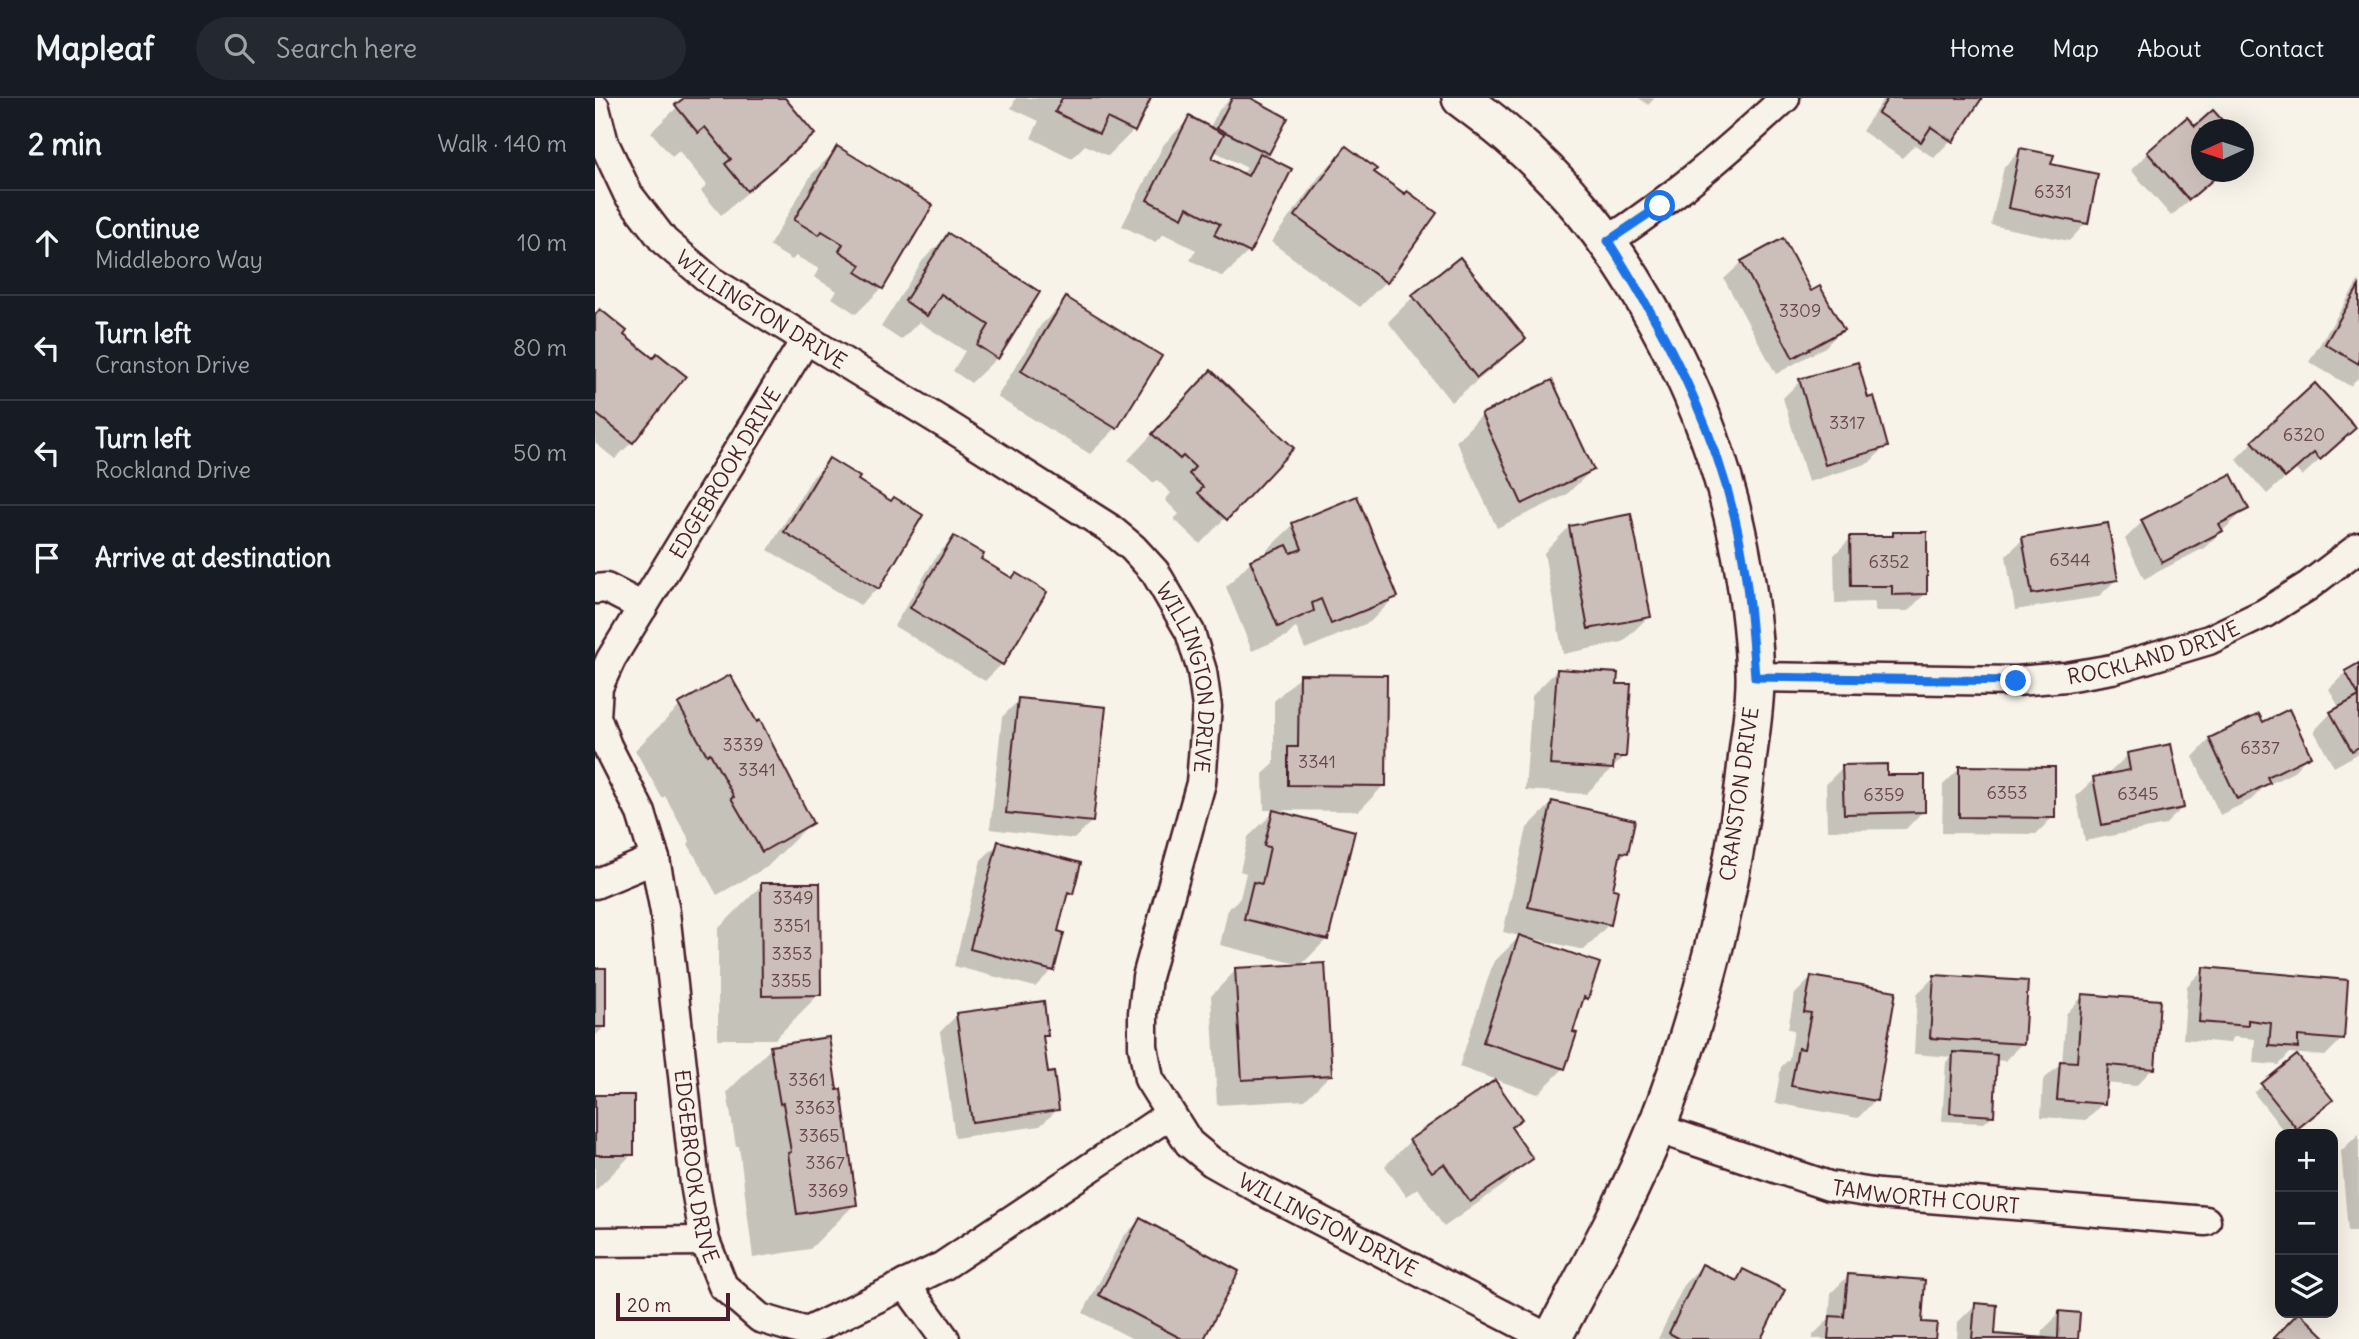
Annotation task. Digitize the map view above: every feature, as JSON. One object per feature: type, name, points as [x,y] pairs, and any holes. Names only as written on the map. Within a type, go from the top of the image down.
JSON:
[{"type":"street","name":"CRANSTON DRIVE","points":[[1461,98],[1548,171],[1579,204],[1608,241],[1667,341],[1695,397],[1731,501],[1744,563],[1755,677],[1743,799],[1730,871],[1708,966],[1683,1049],[1656,1128],[1618,1212],[1551,1339]]},
{"type":"street","points":[[1608,241],[1660,206],[1724,155],[1785,98]]},
{"type":"street","name":"WILLINGTON DRIVE","points":[[595,108],[604,143],[628,194],[664,241],[711,281],[1109,528],[1133,548],[1155,572],[1190,632],[1202,671],[1206,707],[1201,783],[1147,977],[1143,1013],[1143,1046],[1149,1079],[1189,1143],[1212,1162],[1551,1339]]},
{"type":"street","name":"EDGEBROOK DRIVE","points":[[806,339],[611,659],[598,687],[596,718],[641,813],[655,859],[665,912],[695,1184],[705,1241],[723,1286],[760,1318],[807,1332],[943,1266],[1170,1115]]},
{"type":"street","name":"ROCKLAND DRIVE","points":[[1755,677],[2016,681],[2066,677],[2112,669],[2209,640],[2265,613],[2308,586],[2359,547]]},
{"type":"street","points":[[595,589],[606,588],[643,607]]},
{"type":"street","points":[[595,884],[655,859]]},
{"type":"street","name":"TAMWORTH COURT","points":[[1656,1128],[1829,1186],[1879,1194],[2206,1221]]},
{"type":"street","points":[[595,1242],[705,1241]]},
{"type":"street","points":[[905,1284],[945,1339]]},
{"type":"building","points":[[684,98],[785,98],[815,134],[747,191],[725,164],[731,159],[705,127],[698,133],[675,105]]},
{"type":"building","points":[[1062,98],[1151,98],[1135,132],[1107,118],[1099,134],[1055,112]]},
{"type":"building","points":[[1232,98],[1251,98],[1288,118],[1269,154],[1217,128]]},
{"type":"building","points":[[1888,98],[1982,98],[1953,142],[1931,127],[1921,142],[1878,113]]},
{"type":"building","points":[[2213,110],[2221,119],[2203,119]]},
{"type":"building","points":[[1189,116],[1224,134],[1212,158],[1248,176],[1260,153],[1292,169],[1250,253],[1214,235],[1220,224],[1187,207],[1182,218],[1147,200]]},
{"type":"building","points":[[2187,117],[2191,122],[2191,182],[2210,182],[2189,200],[2147,152]]},
{"type":"building","points":[[837,146],[933,205],[883,289],[856,272],[861,265],[839,251],[843,244],[822,231],[819,235],[794,220]]},
{"type":"building","points":[[1346,146],[1377,169],[1374,172],[1437,213],[1387,283],[1295,216]]},
{"type":"building","points":[[2020,148],[2054,155],[2051,164],[2098,174],[2088,224],[2008,208]]},
{"type":"building","points":[[948,233],[1040,292],[998,359],[977,345],[989,325],[941,294],[927,316],[905,301]]},
{"type":"building","points":[[1783,238],[1811,291],[1820,286],[1844,330],[1793,358],[1741,261]]},
{"type":"building","points":[[1460,257],[1526,339],[1477,378],[1412,295]]},
{"type":"building","points":[[2359,286],[2359,364],[2325,344]]},
{"type":"building","points":[[1066,297],[1162,356],[1117,429],[1021,371]]},
{"type":"building","points":[[600,309],[627,331],[624,335],[653,358],[657,353],[686,376],[633,443],[595,413],[595,315]]},
{"type":"building","points":[[1858,362],[1868,398],[1874,396],[1888,447],[1825,465],[1799,379]]},
{"type":"building","points":[[1211,370],[1294,448],[1227,520],[1198,493],[1203,487],[1189,474],[1195,467],[1183,456],[1180,459],[1152,434]]},
{"type":"building","points":[[1552,380],[1594,470],[1522,504],[1481,414]]},
{"type":"building","points":[[2315,383],[2356,428],[2320,460],[2314,453],[2285,478],[2252,441]]},
{"type":"building","points":[[829,458],[891,501],[894,497],[923,515],[879,589],[784,532]]},
{"type":"building","points":[[2231,474],[2249,509],[2219,524],[2223,531],[2162,563],[2141,520]]},
{"type":"building","points":[[1357,496],[1398,597],[1331,624],[1321,599],[1312,603],[1314,611],[1278,627],[1250,560],[1287,545],[1291,553],[1302,549],[1292,523]]},
{"type":"building","points":[[1631,514],[1651,617],[1588,629],[1569,526]]},
{"type":"building","points":[[2108,523],[2118,580],[2032,594],[2022,537]]},
{"type":"building","points":[[1893,532],[1927,532],[1927,594],[1892,595],[1892,586],[1851,586],[1850,536],[1893,536]]},
{"type":"building","points":[[954,536],[984,554],[981,559],[1012,578],[1016,573],[1047,592],[1003,665],[910,608]]},
{"type":"building","points":[[2359,663],[2359,696],[2345,671]]},
{"type":"building","points":[[1557,669],[1618,673],[1617,684],[1631,684],[1626,757],[1614,757],[1613,769],[1550,765]]},
{"type":"building","points":[[1299,674],[1387,675],[1386,786],[1288,785],[1288,747],[1298,747]]},
{"type":"building","points":[[730,675],[757,722],[760,720],[813,823],[762,852],[731,798],[734,797],[710,753],[707,755],[678,704]]},
{"type":"building","points":[[2359,696],[2359,747],[2352,751],[2330,712]]},
{"type":"building","points":[[1018,698],[1106,707],[1093,822],[1006,813]]},
{"type":"building","points":[[2289,709],[2311,756],[2267,777],[2270,783],[2237,799],[2209,738],[2259,714],[2263,722]]},
{"type":"building","points":[[2171,744],[2184,808],[2102,825],[2093,777],[2130,770],[2127,753]]},
{"type":"building","points":[[1887,764],[1887,775],[1925,775],[1925,812],[1844,814],[1842,765]]},
{"type":"building","points":[[1959,766],[2055,767],[2055,818],[1959,817]]},
{"type":"building","points":[[1552,801],[1635,820],[1628,853],[1621,852],[1613,889],[1618,890],[1611,925],[1528,907]]},
{"type":"building","points":[[1273,810],[1355,831],[1328,940],[1244,919],[1253,882],[1262,884],[1270,847],[1264,846]]},
{"type":"building","points":[[998,841],[1081,863],[1073,894],[1068,892],[1058,931],[1064,933],[1054,971],[970,949]]},
{"type":"building","points":[[761,883],[820,883],[821,995],[762,996]]},
{"type":"building","points":[[1519,935],[1600,963],[1588,999],[1584,997],[1573,1032],[1577,1033],[1565,1069],[1483,1042]]},
{"type":"building","points":[[1325,963],[1332,1075],[1242,1080],[1235,968]]},
{"type":"building","points":[[2203,967],[2348,980],[2344,1040],[2298,1036],[2298,1048],[2269,1046],[2271,1023],[2248,1020],[2248,1026],[2199,1022]]},
{"type":"building","points":[[595,968],[606,968],[606,1027],[595,1027]]},
{"type":"building","points":[[1934,975],[2028,981],[2024,1044],[1930,1038]]},
{"type":"building","points":[[1811,976],[1896,991],[1877,1101],[1791,1086],[1798,1048],[1804,1049],[1811,1013],[1804,1012]]},
{"type":"building","points":[[2082,994],[2160,1000],[2155,1069],[2108,1065],[2105,1104],[2057,1100],[2060,1061],[2077,1062]]},
{"type":"building","points":[[1044,1001],[1048,1036],[1043,1036],[1048,1073],[1054,1072],[1059,1110],[972,1122],[956,1013]]},
{"type":"building","points":[[829,1037],[837,1090],[841,1089],[857,1205],[797,1214],[788,1153],[791,1152],[770,1046]]},
{"type":"building","points":[[1953,1052],[1997,1055],[1994,1116],[1950,1113]]},
{"type":"building","points":[[2297,1055],[2333,1100],[2297,1129],[2261,1084]]},
{"type":"building","points":[[1495,1080],[1522,1119],[1511,1127],[1533,1159],[1470,1202],[1444,1164],[1432,1172],[1409,1140]]},
{"type":"building","points":[[595,1095],[634,1095],[634,1155],[595,1155]]},
{"type":"building","points":[[1140,1218],[1239,1271],[1204,1339],[1182,1339],[1099,1295]]},
{"type":"building","points":[[1702,1264],[1737,1281],[1743,1269],[1785,1290],[1761,1339],[1680,1339],[1669,1333]]},
{"type":"building","points":[[1848,1274],[1925,1280],[1922,1322],[1937,1323],[1935,1339],[1828,1339],[1830,1316],[1844,1317]]},
{"type":"building","points":[[1975,1303],[1997,1305],[1995,1334],[2058,1339],[1972,1339]]},
{"type":"building","points":[[2059,1311],[2080,1313],[2078,1339],[2058,1339]]},
{"type":"building","points":[[2293,1318],[2305,1318],[2327,1339],[2273,1339]]},
{"type":"route","points":[[1660,206],[1608,241],[1667,341],[1695,397],[1717,455],[1731,501],[1744,563],[1755,677],[2016,681]]}]
